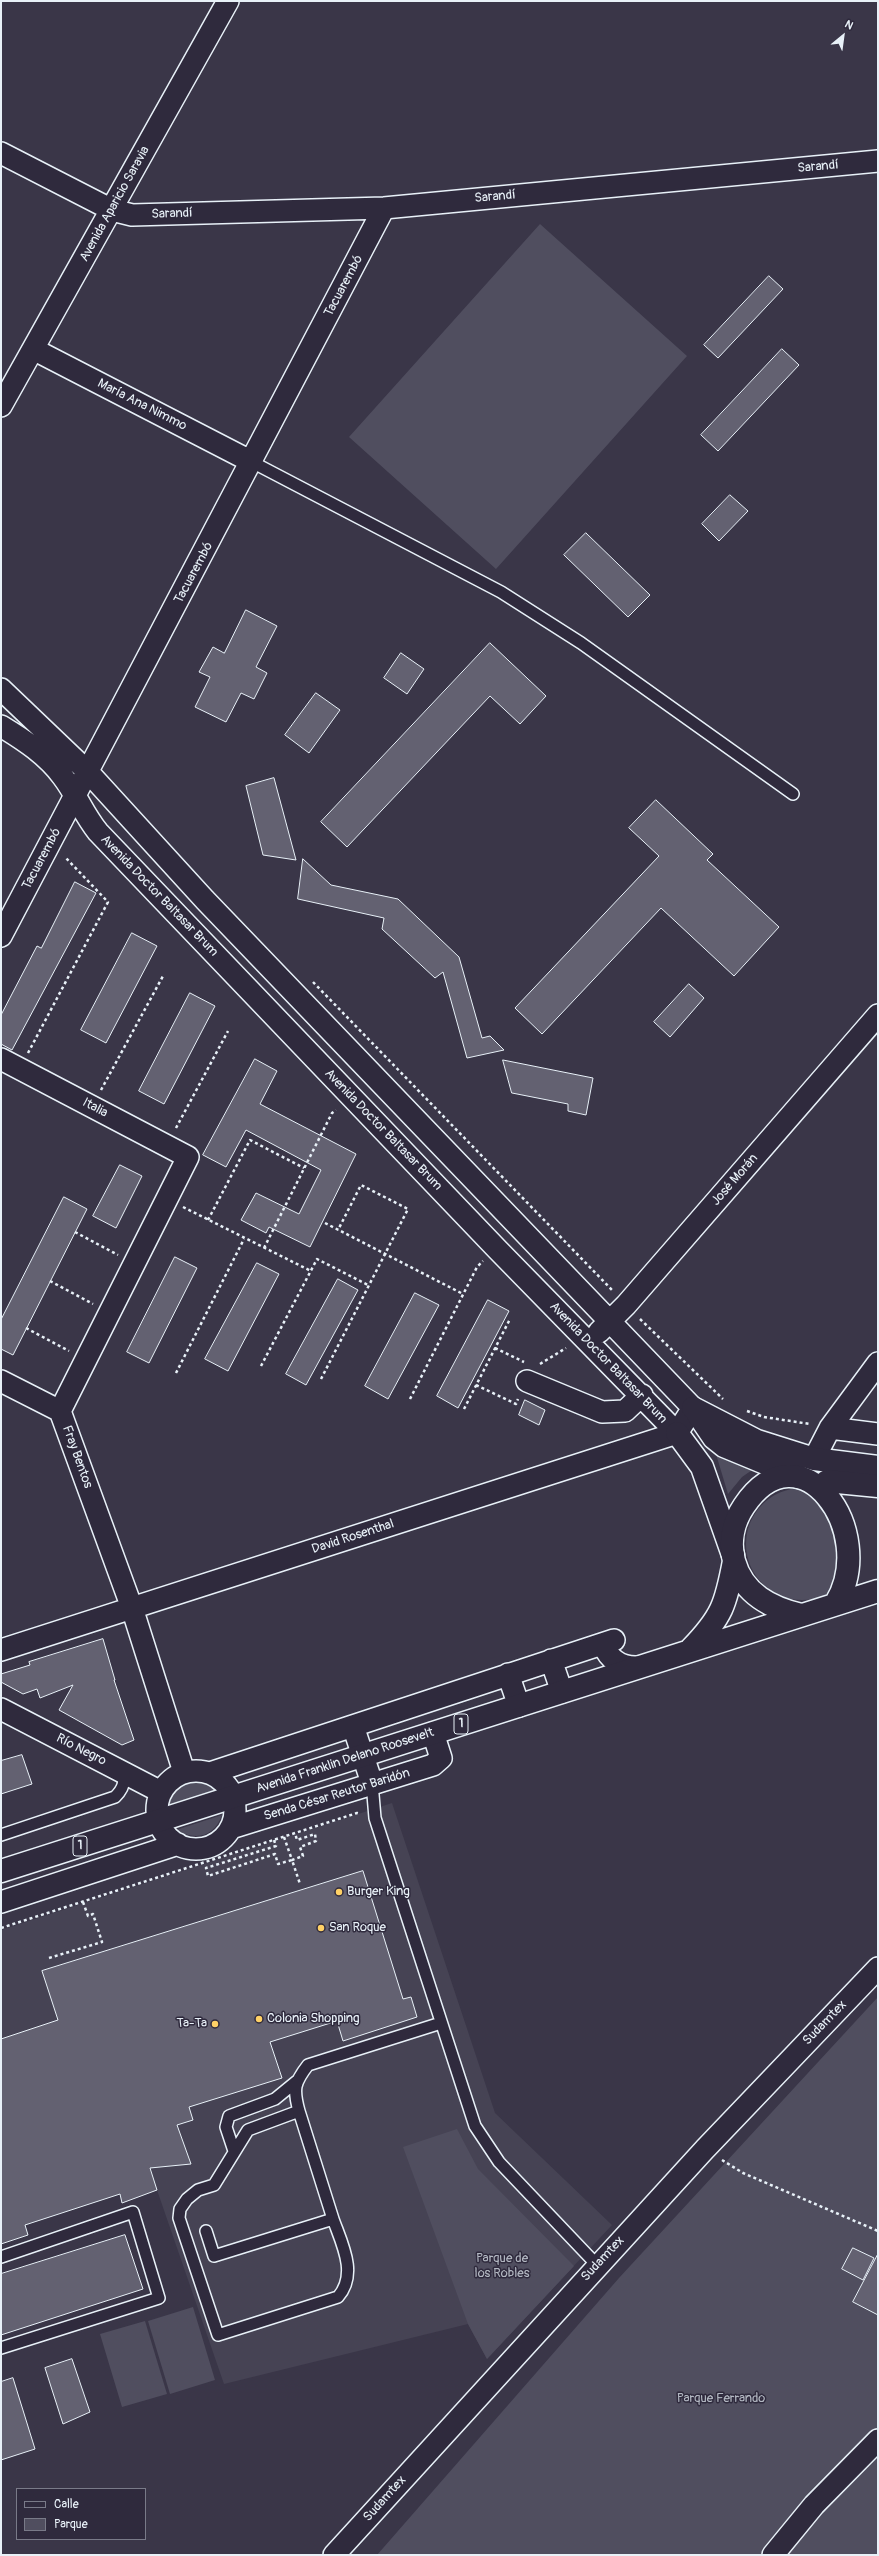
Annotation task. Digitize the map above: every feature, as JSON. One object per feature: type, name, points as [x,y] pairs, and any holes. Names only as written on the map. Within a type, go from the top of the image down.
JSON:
[{"type":"main road","points":[[692,1408],[758,1442],[814,1459],[878,1467]]},
{"type":"main road","points":[[692,1408],[714,1438],[724,1446],[799,1477],[822,1481],[878,1486]]},
{"type":"main road","name":"Avenida Doctor Baltasar Brum","points":[[677,1433],[702,1466],[740,1576],[754,1594],[774,1607],[801,1615]]},
{"type":"main road","points":[[734,1558],[733,1533],[745,1504],[769,1484],[783,1479],[799,1477]]},
{"type":"main road","points":[[822,1481],[842,1492],[853,1503],[861,1516]]},
{"type":"main road","points":[[834,1605],[848,1594],[860,1575],[867,1554],[867,1538]]},
{"type":"main road","name":"Avenida Franklin Delano Roosevelt","points":[[689,1651],[708,1632],[721,1612],[728,1592],[734,1558]]},
{"type":"main road","name":"Avenida Franklin Delano Roosevelt","points":[[1,1872],[878,1591]]},
{"type":"street","name":"Avenida Aparicio Saravia","points":[[1,406],[228,1]]},
{"type":"street","name":"Sarandí","points":[[1,153],[112,210],[132,215],[384,208],[878,161]]},
{"type":"street","name":"Tacuarembó","points":[[1,936],[52,843],[74,797],[252,462],[384,208]]},
{"type":"street","name":"María Ana Nimmo","points":[[33,348],[252,462]]},
{"type":"street","points":[[1,689],[88,773],[105,794],[205,900],[692,1408],[677,1433]]},
{"type":"street","name":"Avenida Doctor Baltasar Brum","points":[[1,726],[51,762],[64,778],[74,797],[98,832],[497,1249],[642,1395],[677,1433]]},
{"type":"street","name":"José Morán","points":[[588,1342],[626,1305],[878,1014]]},
{"type":"street","name":"Italia","points":[[1,1059],[188,1157]]},
{"type":"street","name":"Fray Bentos","points":[[184,1772],[132,1608],[60,1411],[188,1157]]},
{"type":"street","points":[[814,1459],[830,1428],[878,1363]]},
{"type":"street","points":[[531,1374],[602,1412],[626,1411],[642,1395]]},
{"type":"street","points":[[1,1381],[60,1411]]},
{"type":"street","points":[[830,1428],[878,1434]]},
{"type":"street","name":"David Rosenthal","points":[[1,1650],[677,1433]]},
{"type":"street","points":[[210,1773],[608,1642],[610,1657],[616,1662],[630,1667],[638,1667]]},
{"type":"street","points":[[551,1660],[562,1692]]},
{"type":"street","points":[[508,1674],[519,1706]]},
{"type":"street","name":"Río Negro","points":[[1,1709],[161,1792]]},
{"type":"street","points":[[353,1726],[372,1783]]},
{"type":"street","name":"Senda César Reutor Baridón","points":[[231,1828],[433,1765],[441,1758],[433,1733]]},
{"type":"street","points":[[198,1771],[210,1773],[225,1783],[234,1797],[235,1812],[231,1828],[220,1840],[208,1847],[194,1849],[178,1844],[169,1838],[158,1821],[158,1804],[161,1792],[173,1778],[184,1772],[198,1771]]},
{"type":"street","points":[[1,1902],[178,1844]]},
{"type":"street","name":"Sudamtex","points":[[334,2555],[597,2265],[705,2149],[878,1968]]},
{"type":"street","points":[[773,2555],[814,2505],[878,2440]]},
{"type":"lane","points":[[252,462],[501,592],[581,643],[793,794]]},
{"type":"lane","points":[[1,1835],[115,1797],[124,1785],[123,1776],[120,1770]]},
{"type":"lane","points":[[372,1783],[375,1818],[475,2126],[499,2162],[597,2265]]},
{"type":"lane","points":[[234,2151],[226,2127],[229,2116],[275,2099],[297,2081],[308,2065],[441,2023]]},
{"type":"lane","points":[[297,2081],[294,2092],[300,2111],[333,2219],[349,2269],[347,2282],[338,2297],[218,2336],[179,2218],[180,2209],[187,2199],[198,2190],[214,2184],[248,2130],[300,2111]]},
{"type":"lane","points":[[1,2257],[133,2212],[160,2298],[1,2348]]},
{"type":"lane","points":[[206,2231],[214,2256],[333,2219]]},
{"type":"path","points":[[20,1069],[108,902],[52,843]]},
{"type":"path","points":[[92,1107],[163,976]]},
{"type":"path","points":[[312,980],[626,1305],[725,1401]]},
{"type":"path","points":[[167,1146],[228,1030]]},
{"type":"path","points":[[264,1248],[332,1113],[352,1097]]},
{"type":"path","points":[[208,1220],[250,1140],[304,1168]]},
{"type":"path","points":[[321,1380],[408,1209],[361,1185],[338,1230]]},
{"type":"path","points":[[167,1198],[311,1271]]},
{"type":"path","points":[[325,1223],[463,1294]]},
{"type":"path","points":[[75,1232],[134,1263]]},
{"type":"path","points":[[176,1373],[244,1238]]},
{"type":"path","points":[[410,1399],[476,1267],[497,1249]]},
{"type":"path","points":[[261,1366],[317,1259],[368,1285]]},
{"type":"path","points":[[50,1281],[109,1313]]},
{"type":"path","points":[[464,1409],[510,1319]]},
{"type":"path","points":[[26,1328],[85,1360]]},
{"type":"path","points":[[531,1374],[569,1345],[588,1342]]},
{"type":"path","points":[[744,1410],[764,1417],[830,1428]]},
{"type":"path","points":[[1,1928],[354,1814]]},
{"type":"path","points":[[274,1840],[276,1846],[206,1868],[208,1876],[275,1854],[278,1864],[303,1856],[300,1846],[316,1841],[314,1834],[297,1840],[295,1833]]},
{"type":"path","points":[[284,1837],[300,1884]]},
{"type":"path","points":[[49,1958],[102,1942],[94,1914],[88,1916],[83,1902]]},
{"type":"path","points":[[705,2149],[743,2173],[878,2231]]},
{"type":"shaded area","name":"Colonia Shopping","points":[[392,1803],[495,2113],[612,2225],[487,2359],[468,2324],[224,2384],[157,2190],[101,2006],[1,2040],[1,1930]]},
{"type":"green space","points":[[540,224],[687,356],[496,569],[349,437]]},
{"type":"green space","points":[[716,1454],[755,1468],[742,1477],[728,1494]]},
{"type":"green space","points":[[802,1488],[823,1493],[833,1498],[841,1505],[848,1513],[853,1523],[858,1544],[853,1565],[848,1575],[841,1583],[833,1590],[823,1595],[802,1600],[781,1595],[771,1590],[763,1583],[756,1575],[751,1565],[746,1544],[751,1523],[756,1513],[763,1505],[771,1498],[781,1493]]},
{"type":"green space","points":[[191,1781],[201,1782],[217,1791],[167,1807],[174,1790]]},
{"type":"green space","points":[[222,1815],[214,1828],[204,1835],[190,1835],[176,1830]]},
{"type":"green space","name":"Parque Ferrando","points":[[878,1997],[878,2555],[377,2555],[619,2278]]},
{"type":"green space","name":"Parque de los Robles","points":[[457,2129],[478,2169],[574,2266],[487,2359],[468,2324],[403,2147]]},
{"type":"green space","points":[[193,2307],[215,2380],[170,2394],[148,2321]]},
{"type":"green space","points":[[145,2321],[167,2394],[122,2407],[100,2334]]},
{"type":"building","points":[[769,276],[783,289],[718,358],[704,345]]},
{"type":"building","points":[[782,349],[799,365],[718,451],[701,435]]},
{"type":"building","points":[[730,495],[748,511],[719,541],[702,524]]},
{"type":"building","points":[[586,533],[650,595],[628,617],[564,555]]},
{"type":"building","points":[[246,610],[277,626],[256,667],[267,673],[254,699],[241,693],[226,722],[195,707],[210,677],[199,672],[213,647],[224,653]]},
{"type":"building","points":[[490,643],[546,696],[520,724],[490,696],[347,847],[321,822]]},
{"type":"building","points":[[401,653],[424,669],[407,694],[384,678]]},
{"type":"building","points":[[316,693],[340,710],[309,753],[285,735]]},
{"type":"building","points":[[274,778],[296,860],[263,855],[246,786]]},
{"type":"building","points":[[656,800],[713,854],[707,860],[779,927],[734,976],[661,908],[542,1034],[515,1008],[659,856],[629,828]]},
{"type":"building","points":[[303,859],[331,885],[398,899],[459,957],[482,1038],[490,1036],[504,1050],[467,1058],[443,972],[435,978],[382,929],[384,918],[298,899]]},
{"type":"building","points":[[75,882],[96,893],[12,1050],[1,1044],[1,1015],[37,946],[41,948]]},
{"type":"building","points":[[132,933],[157,946],[106,1043],[81,1030]]},
{"type":"building","points":[[689,984],[704,998],[670,1037],[654,1022]]},
{"type":"building","points":[[190,993],[215,1006],[164,1104],[139,1091]]},
{"type":"building","points":[[255,1059],[277,1071],[260,1104],[356,1154],[310,1247],[269,1227],[266,1233],[241,1220],[256,1193],[299,1214],[321,1170],[246,1130],[226,1167],[203,1155]]},
{"type":"building","points":[[503,1060],[593,1078],[586,1115],[568,1111],[568,1104],[512,1093]]},
{"type":"building","points":[[120,1165],[142,1176],[116,1228],[93,1216]]},
{"type":"building","points":[[64,1197],[87,1209],[13,1355],[1,1349],[1,1320]]},
{"type":"building","points":[[175,1257],[197,1268],[149,1363],[127,1352]]},
{"type":"building","points":[[257,1263],[279,1274],[228,1371],[205,1359]]},
{"type":"building","points":[[338,1279],[358,1290],[306,1385],[286,1374]]},
{"type":"building","points":[[415,1293],[439,1305],[388,1399],[365,1386]]},
{"type":"building","points":[[488,1300],[509,1311],[458,1408],[437,1396]]},
{"type":"building","points":[[525,1400],[545,1410],[539,1425],[519,1415]]},
{"type":"building","points":[[103,1639],[114,1680],[134,1740],[122,1745],[59,1710],[73,1685],[40,1698],[37,1689],[23,1694],[1,1682],[1,1674],[30,1665],[29,1662]]},
{"type":"building","points":[[22,1755],[32,1784],[1,1794],[1,1761]]},
{"type":"building","name":"Colonia Shopping","points":[[363,1871],[403,1999],[411,1997],[417,2017],[343,2041],[337,2021],[270,2042],[282,2078],[189,2107],[193,2120],[177,2125],[191,2164],[150,2168],[157,2190],[122,2203],[120,2194],[25,2225],[28,2235],[1,2244],[1,2039],[58,2020],[42,1971]]},
{"type":"building","points":[[125,2235],[143,2289],[1,2335],[1,2274]]},
{"type":"building","points":[[853,2248],[874,2258],[863,2280],[842,2269]]},
{"type":"building","points":[[878,2254],[878,2315],[853,2302]]},
{"type":"building","points":[[72,2359],[90,2412],[63,2424],[45,2368]]},
{"type":"building","points":[[13,2378],[35,2449],[1,2460],[1,2382]]},
{"type":"place","name":"Burger King","points":[[339,1892]]},
{"type":"place","name":"San Roque","points":[[321,1928]]},
{"type":"place","name":"Colonia Shopping","points":[[259,2019]]},
{"type":"place","name":"Ta-Ta","points":[[215,2024]]}]
